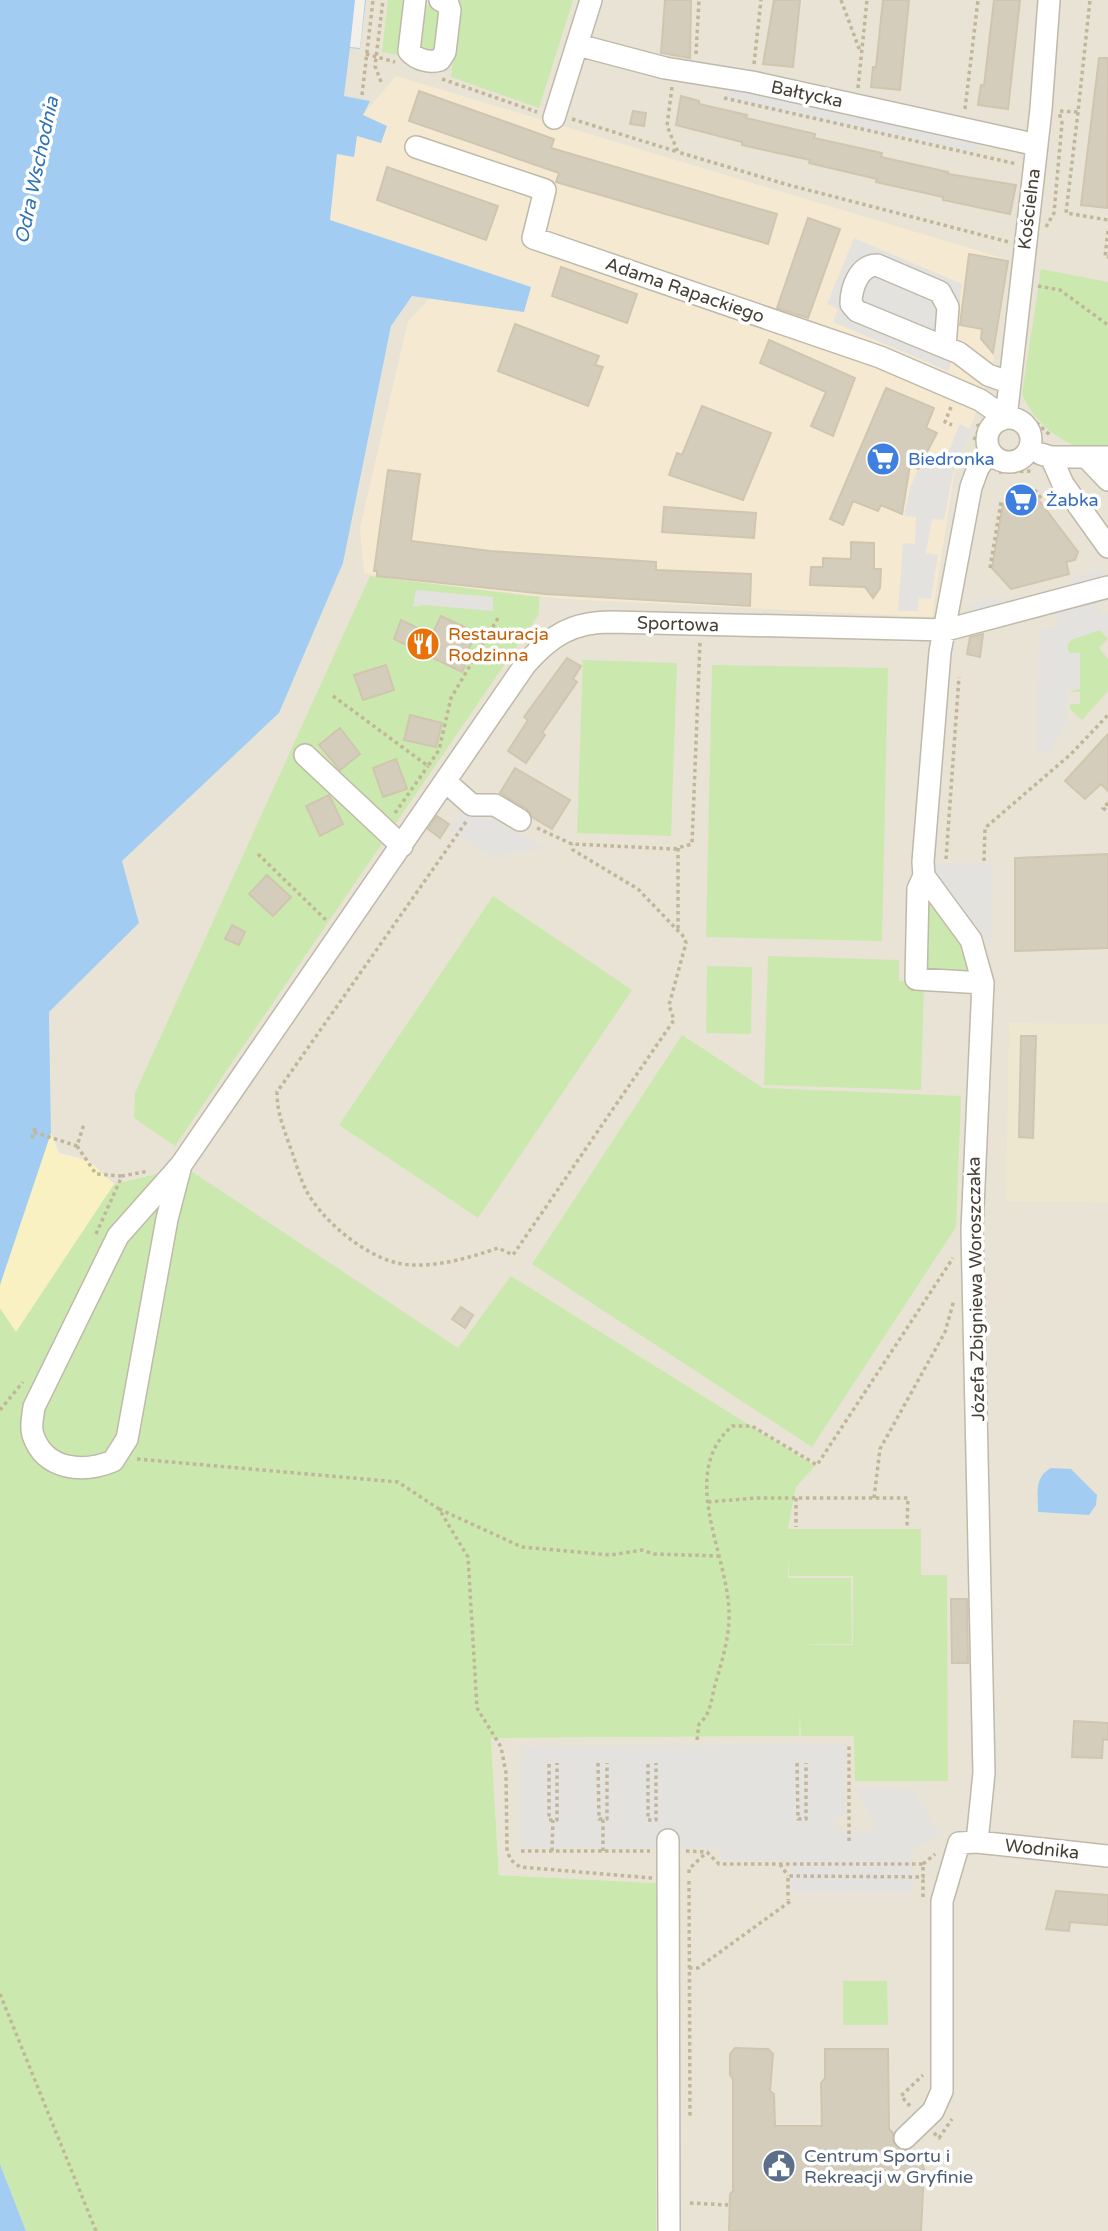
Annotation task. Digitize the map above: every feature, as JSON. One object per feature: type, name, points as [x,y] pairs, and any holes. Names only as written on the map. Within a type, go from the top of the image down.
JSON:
[{"type":"street","points":[[415,0],[409,51],[414,56],[432,62],[440,60],[445,52],[450,10],[448,4],[439,0]]},
{"type":"street","points":[[556,117],[591,0]]},
{"type":"street","name":"Kościelna","points":[[1010,415],[1008,382],[1037,145],[1049,0]]},
{"type":"street","name":"Bałtycka","points":[[578,45],[690,81],[752,82],[1037,145]]},
{"type":"street","name":"Adama Rapackiego","points":[[416,147],[545,190],[533,238],[880,357],[1010,415]]},
{"type":"street","points":[[945,347],[948,307],[940,292],[877,265],[869,265],[862,270],[851,294],[851,304],[857,311],[945,347],[988,375],[1008,382]]},
{"type":"street","points":[[1010,415],[1027,427],[1030,435],[1028,450],[1024,456],[1010,462],[996,457],[990,451],[988,435],[1010,415]]},
{"type":"street","points":[[1028,450],[1055,449],[1098,458],[1108,480]]},
{"type":"street","points":[[1055,449],[1063,484],[1108,547]]},
{"type":"street","points":[[983,983],[916,979],[916,867],[940,652],[971,487],[978,468],[990,451]]},
{"type":"street","name":"Sportowa","points":[[181,1165],[525,665],[553,636],[571,626],[611,622],[946,630],[1108,587]]},
{"type":"street","points":[[305,755],[402,846]]},
{"type":"street","points":[[446,782],[472,806],[495,805],[520,820]]},
{"type":"street","name":"Józefa Zbigniewa Woroszczaka","points":[[916,867],[971,940],[983,983],[972,1230],[984,1773],[977,1842]]},
{"type":"street","points":[[181,1165],[167,1219],[127,1439],[118,1457],[97,1468],[83,1470],[56,1462],[38,1445],[32,1432],[34,1407],[118,1236],[181,1165]]},
{"type":"street","points":[[905,2138],[933,2111],[942,2091],[942,1901],[959,1843],[977,1842]]},
{"type":"street","name":"Wodnika","points":[[977,1842],[1108,1856]]},
{"type":"street","points":[[668,1846],[668,1880],[679,1967],[669,2231]]},
{"type":"path","points":[[362,95],[373,0]]},
{"type":"path","points":[[381,82],[375,66],[383,0]]},
{"type":"path","points":[[661,84],[672,87],[690,81],[699,0]]},
{"type":"path","points":[[752,82],[761,0]]},
{"type":"path","points":[[841,0],[861,54]]},
{"type":"path","points":[[857,105],[867,0]]},
{"type":"path","points":[[962,128],[978,0]]},
{"type":"path","points":[[366,54],[402,65]]},
{"type":"path","points":[[440,78],[556,117],[785,184],[1016,243]]},
{"type":"path","points":[[672,87],[667,126],[678,152]]},
{"type":"path","points":[[712,96],[1024,166]]},
{"type":"path","points":[[1077,113],[1066,213],[1108,219]]},
{"type":"path","points":[[1108,231],[1105,257],[1108,257]]},
{"type":"path","points":[[1033,298],[1035,285],[1060,290],[1108,325]]},
{"type":"path","points":[[952,425],[945,422],[954,401]]},
{"type":"path","points":[[969,452],[979,429],[973,414]]},
{"type":"path","points":[[1010,415],[1042,430],[1055,449]]},
{"type":"path","points":[[990,568],[1001,502],[1009,503],[1012,490],[1034,489],[1040,497],[1042,494]]},
{"type":"path","points":[[384,830],[439,750],[452,698],[498,618]]},
{"type":"path","points":[[520,820],[572,844],[678,848],[692,844],[700,638]]},
{"type":"path","points":[[946,859],[958,668]]},
{"type":"path","points":[[333,696],[428,766]]},
{"type":"path","points":[[984,861],[985,828],[1071,754],[1108,715]]},
{"type":"path","points":[[1108,803],[1103,808],[1108,812]]},
{"type":"path","points":[[477,806],[277,1092],[277,1111],[307,1191],[328,1219],[374,1255],[400,1263],[425,1264],[474,1256],[498,1248],[513,1255],[674,1020],[669,1005],[686,943],[678,930],[638,889],[573,850],[572,844]]},
{"type":"path","points":[[678,848],[678,930]]},
{"type":"path","points":[[258,854],[327,921]]},
{"type":"path","points":[[77,1146],[84,1124]]},
{"type":"path","points":[[32,1138],[37,1125]]},
{"type":"path","points":[[34,1132],[77,1146],[96,1174],[122,1176]]},
{"type":"path","points":[[697,1740],[699,1724],[708,1716],[729,1624],[728,1598],[708,1502],[708,1464],[716,1443],[732,1426],[752,1426],[817,1465],[972,1230]]},
{"type":"path","points":[[874,1498],[880,1449],[945,1332],[956,1294]]},
{"type":"path","points":[[0,1410],[22,1384]]},
{"type":"path","points":[[118,1457],[398,1482],[439,1509],[522,1546],[611,1555],[642,1550],[654,1554],[720,1556]]},
{"type":"path","points":[[708,1502],[796,1498],[908,1498],[908,1526]]},
{"type":"path","points":[[796,1498],[796,1527]]},
{"type":"path","points":[[439,1509],[468,1557],[477,1708],[501,1747],[506,1773],[507,1851],[511,1860],[520,1867],[668,1880]]},
{"type":"path","points":[[849,1746],[849,1841]]},
{"type":"path","points":[[553,1820],[557,1820],[557,1763]]},
{"type":"path","points":[[598,1763],[599,1819],[603,1819]]},
{"type":"path","points":[[603,1819],[607,1819],[607,1763]]},
{"type":"path","points":[[648,1764],[648,1820],[656,1820],[656,1763]]},
{"type":"path","points":[[797,1763],[798,1819],[806,1819],[806,1763]]},
{"type":"path","points":[[549,1764],[549,1820],[553,1820]]},
{"type":"path","points":[[603,1819],[603,1851]]},
{"type":"path","points":[[552,1851],[553,1820]]},
{"type":"path","points":[[521,1851],[603,1851],[668,1846],[707,1852],[719,1864],[923,1864],[938,1852]]},
{"type":"path","points":[[690,2119],[679,1967],[689,1869],[707,1852]]},
{"type":"path","points":[[679,1967],[698,1968],[788,1906],[788,1876],[780,1864]]},
{"type":"path","points":[[788,1876],[923,1877],[923,1864]]},
{"type":"path","points":[[0,1994],[96,2231]]},
{"type":"path","points":[[690,2193],[690,2205],[728,2204]]},
{"type":"shaded area","points":[[366,0],[1108,0],[1108,2231],[656,2231],[656,1883],[499,1875],[491,1738],[799,1736],[800,1645],[852,1644],[787,1578],[788,1529],[796,1487],[459,1351],[185,1167],[114,1184],[89,1161],[59,1153],[51,1133],[49,1012],[139,923],[122,861],[279,713],[343,563],[391,326],[412,296],[523,311],[363,115],[369,101],[344,96],[350,48],[360,48]]},
{"type":"shaded area","points":[[396,76],[1009,260],[993,363],[954,475],[932,617],[564,599],[398,580],[364,573],[360,528],[408,321],[430,298],[523,311],[330,220],[337,154],[356,136],[363,115]]},
{"type":"shaded area","points":[[730,82],[979,138],[976,154],[726,99]]},
{"type":"shaded area","points":[[854,238],[962,284],[953,359],[948,371],[833,322],[838,309],[827,304]]},
{"type":"shaded area","points":[[960,424],[971,429],[953,474],[944,520],[932,519],[926,553],[938,555],[931,599],[919,598],[918,611],[898,611],[903,543],[915,544],[916,517],[904,516],[910,489],[923,457],[943,465]]},
{"type":"shaded area","points":[[1104,569],[1107,579],[1074,588],[1071,578]]},
{"type":"shaded area","points":[[416,590],[493,597],[493,611],[424,605],[413,607]]},
{"type":"shaded area","points":[[1004,596],[1001,608],[967,616],[971,604]]},
{"type":"shaded area","points":[[1096,601],[1100,614],[1108,614],[1108,639],[1100,630],[1068,641],[1067,653],[1080,653],[1080,689],[1067,690],[1066,723],[1050,752],[1037,751],[1039,629],[1059,625],[1056,612]]},
{"type":"shaded area","points":[[467,805],[545,848],[490,856],[449,830]]},
{"type":"shaded area","points":[[933,863],[992,863],[991,945],[936,877]]},
{"type":"shaded area","points":[[1009,1023],[1108,1024],[1108,1202],[1006,1201]]},
{"type":"shaded area","points":[[846,1744],[845,1818],[834,1818],[836,1828],[849,1833],[868,1833],[874,1829],[874,1822],[855,1788],[913,1789],[933,1824],[943,1832],[913,1849],[912,1892],[791,1892],[790,1861],[720,1860],[720,1848],[521,1847],[521,1746]]},
{"type":"green space","points":[[388,0],[404,0],[397,55],[382,52]]},
{"type":"green space","points":[[460,0],[573,0],[539,108],[451,77]]},
{"type":"green space","points":[[429,5],[442,12],[435,51],[420,50],[423,8]]},
{"type":"green space","points":[[1041,269],[1108,282],[1108,451],[1081,448],[1056,436],[1036,417],[1022,394]]},
{"type":"green space","points":[[370,576],[539,597],[539,614],[175,1146],[134,1118],[135,1093]]},
{"type":"green space","points":[[1100,630],[1108,639],[1099,648],[1108,659],[1108,691],[1082,720],[1070,709],[1070,704],[1080,704],[1080,692],[1069,692],[1079,689],[1067,646],[1073,637]]},
{"type":"green space","points":[[583,660],[677,663],[671,836],[577,833]]},
{"type":"green space","points":[[712,665],[888,668],[882,941],[706,937]]},
{"type":"green space","points":[[924,876],[983,983],[916,979]]},
{"type":"green space","points":[[493,896],[632,990],[478,1218],[339,1125]]},
{"type":"green space","points":[[768,956],[899,960],[899,981],[924,982],[921,1090],[764,1085]]},
{"type":"green space","points":[[707,966],[752,967],[751,1034],[706,1033]]},
{"type":"green space","points":[[682,1035],[763,1088],[961,1096],[956,1227],[812,1447],[532,1264]]},
{"type":"green space","points":[[185,1167],[458,1348],[511,1276],[815,1466],[796,1487],[788,1529],[921,1529],[921,1575],[947,1575],[948,1781],[855,1781],[854,1736],[801,1736],[800,1713],[799,1736],[491,1738],[499,1875],[656,1883],[656,2231],[26,2231],[0,2164],[0,1308],[16,1331],[114,1184]],"holes":[[[788,1553],[789,1576],[853,1576],[853,1645],[800,1645],[852,1644],[851,1578],[788,1578]]]},
{"type":"green space","points":[[843,1981],[887,1981],[888,2025],[843,2025]]},
{"type":"sand","points":[[51,1133],[58,1154],[89,1161],[114,1184],[16,1332],[0,1308],[0,1285]]},
{"type":"water","name":"Odra Wschodnia","points":[[0,0],[366,0],[360,49],[350,48],[344,96],[370,101],[363,115],[387,126],[381,143],[357,136],[354,157],[337,154],[330,220],[531,287],[524,312],[412,296],[391,326],[343,563],[279,713],[122,861],[139,923],[49,1012],[51,1133],[0,1285]]},
{"type":"water","points":[[1051,1468],[1071,1469],[1097,1495],[1096,1505],[1089,1515],[1038,1512],[1039,1481]]},
{"type":"water","points":[[0,2164],[26,2231],[0,2231]]},
{"type":"pier","points":[[355,0],[365,0],[360,48],[350,47]]},
{"type":"building","points":[[665,0],[691,0],[690,58],[661,53]]},
{"type":"building","points":[[774,0],[800,0],[793,67],[763,64]]},
{"type":"building","points":[[883,0],[909,0],[900,90],[871,87],[873,67],[876,67]]},
{"type":"building","points":[[994,0],[1020,0],[1008,109],[978,105],[981,85],[984,86]]},
{"type":"building","points":[[1099,58],[1108,58],[1107,208],[1081,205]]},
{"type":"building","points":[[419,91],[554,139],[551,148],[777,214],[768,244],[556,182],[559,173],[409,121]]},
{"type":"building","points":[[681,96],[699,101],[699,104],[747,115],[746,118],[815,134],[814,138],[882,153],[881,157],[948,174],[1016,185],[1010,214],[943,200],[943,197],[876,182],[877,179],[742,145],[742,142],[676,125]]},
{"type":"building","points":[[633,111],[646,113],[644,126],[630,124]]},
{"type":"building","points":[[387,167],[498,206],[486,240],[377,200]]},
{"type":"building","points":[[808,218],[840,229],[808,318],[777,308]]},
{"type":"building","points":[[969,254],[1008,261],[993,353],[981,339],[982,329],[960,325]]},
{"type":"building","points":[[561,267],[637,294],[627,323],[552,296]]},
{"type":"building","points":[[515,324],[599,356],[595,365],[603,367],[588,406],[498,371]]},
{"type":"building","points":[[769,340],[855,378],[833,436],[811,426],[826,392],[760,363]]},
{"type":"building","name":"Biedronka","points":[[886,388],[934,408],[926,428],[937,433],[918,469],[910,465],[902,514],[881,505],[878,511],[853,501],[843,525],[830,519]]},
{"type":"building","points":[[702,406],[771,433],[743,500],[669,475],[677,453],[682,455]]},
{"type":"building","points":[[388,470],[420,474],[411,541],[490,551],[656,562],[656,570],[751,574],[750,606],[545,594],[377,576],[377,571],[374,571]]},
{"type":"building","points":[[1032,491],[1078,552],[1075,560],[1066,562],[1069,574],[1011,589],[992,568],[1003,504],[1011,506],[1014,492]]},
{"type":"building","points":[[664,507],[756,513],[754,538],[662,532]]},
{"type":"building","points":[[851,542],[874,543],[874,569],[881,569],[880,588],[873,598],[865,587],[810,585],[811,567],[823,567],[823,558],[851,559]]},
{"type":"building","points":[[441,616],[473,631],[472,635],[475,636],[465,656],[469,658],[462,672],[394,639],[401,620],[432,635]]},
{"type":"building","points":[[983,634],[980,657],[967,654],[970,637]]},
{"type":"building","points":[[567,658],[581,666],[573,679],[577,682],[542,733],[545,735],[526,763],[508,751],[528,720],[524,717]]},
{"type":"building","points":[[386,665],[394,690],[363,700],[354,675]]},
{"type":"building","points":[[410,715],[442,723],[436,747],[404,740]]},
{"type":"building","points":[[340,728],[360,754],[340,770],[319,745]]},
{"type":"building","points":[[1108,734],[1108,791],[1101,784],[1085,799],[1065,781]]},
{"type":"building","points":[[396,759],[407,789],[383,797],[373,768]]},
{"type":"building","points":[[515,768],[570,800],[552,829],[532,817],[527,809],[500,793]]},
{"type":"building","points":[[329,795],[343,824],[320,836],[306,806]]},
{"type":"building","points":[[437,816],[449,824],[440,838],[428,829]]},
{"type":"building","points":[[1108,854],[1108,948],[1015,951],[1015,858]]},
{"type":"building","points":[[267,875],[291,897],[273,916],[249,894]]},
{"type":"building","points":[[232,925],[245,932],[239,945],[225,939]]},
{"type":"building","points":[[1021,1036],[1036,1036],[1033,1138],[1019,1137]]},
{"type":"building","points":[[461,1307],[473,1315],[465,1328],[452,1319]]},
{"type":"building","points":[[951,1599],[967,1599],[968,1663],[952,1663]]},
{"type":"building","points":[[1074,1721],[1108,1723],[1108,1740],[1103,1739],[1102,1758],[1072,1757]]},
{"type":"building","points":[[1056,1891],[1108,1895],[1108,1925],[1070,1922],[1069,1931],[1046,1929]]},
{"type":"building","points":[[735,2048],[768,2049],[773,2054],[770,2091],[774,2094],[775,2126],[822,2126],[821,2083],[825,2078],[825,2049],[888,2049],[889,2129],[893,2133],[893,2142],[901,2150],[910,2150],[921,2161],[924,2169],[921,2231],[729,2231],[730,2194],[733,2191],[733,2079],[730,2075],[730,2054]]},
{"type":"place","name":"Biedronka","points":[[883,459]]},
{"type":"place","name":"Żabka","points":[[1021,500]]},
{"type":"place","name":"Restauracja Rodzinna","points":[[423,644]]},
{"type":"place","name":"Centrum Sportu i Rekreacji w Gryfinie","points":[[779,2166]]}]
